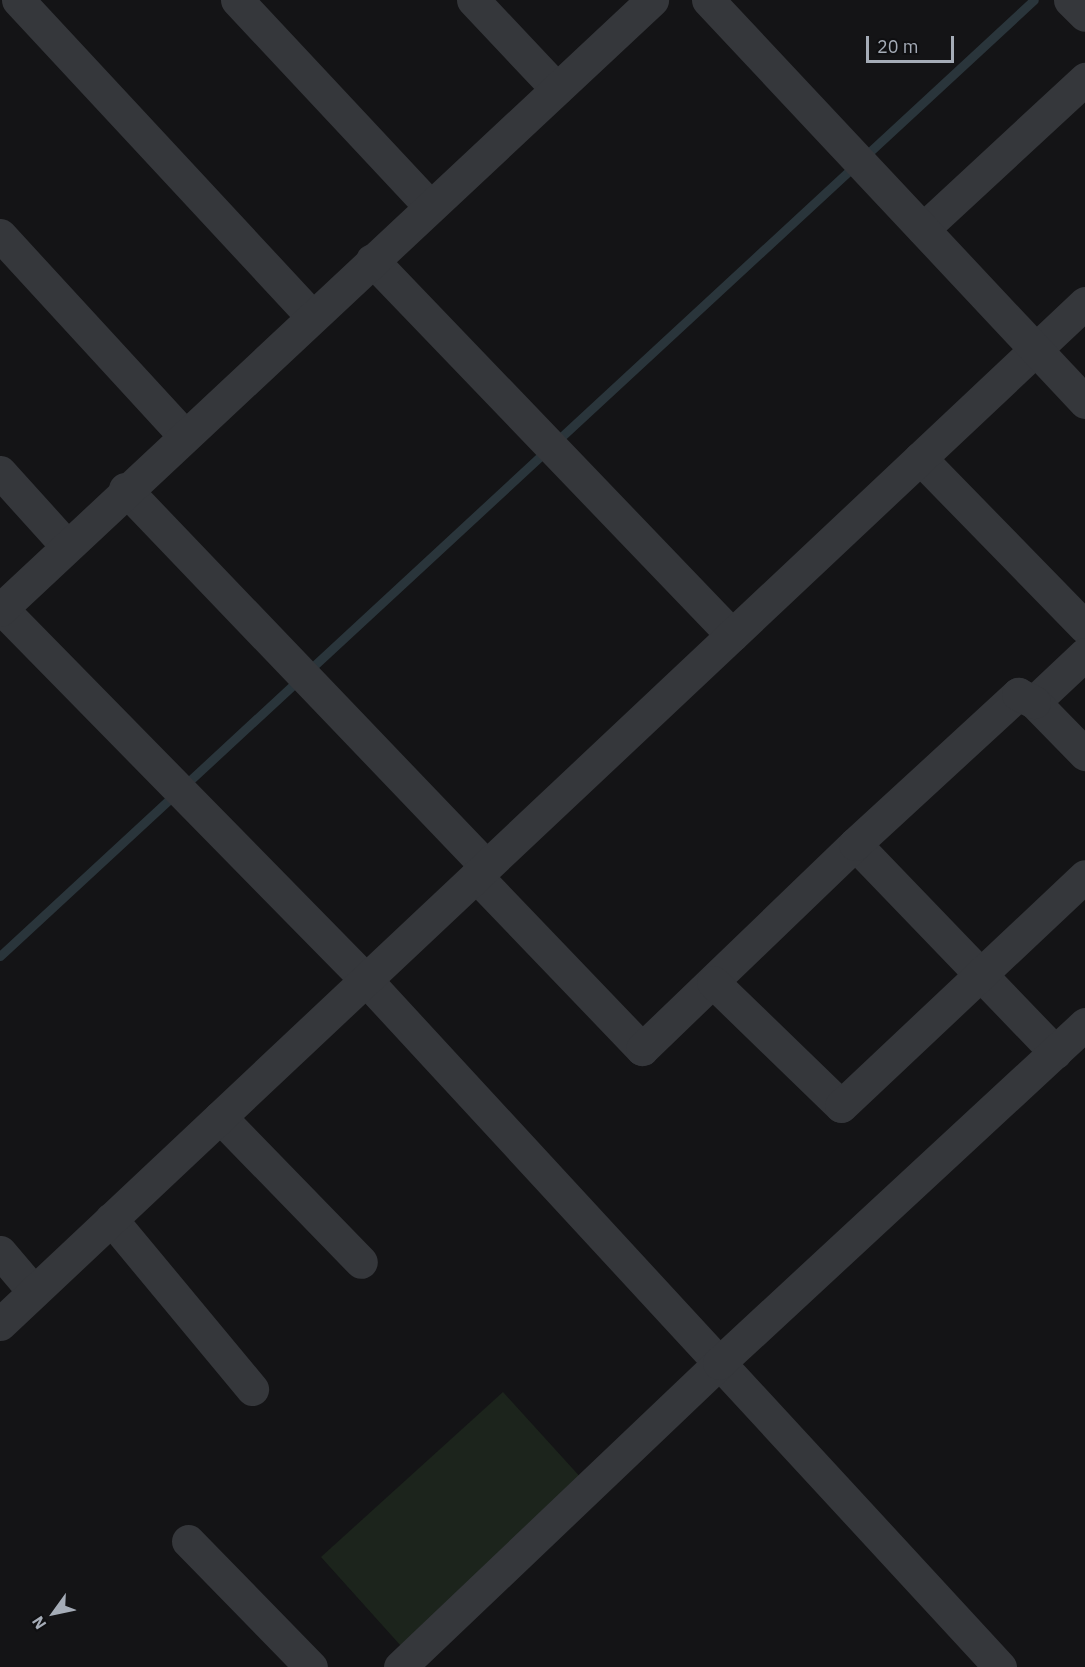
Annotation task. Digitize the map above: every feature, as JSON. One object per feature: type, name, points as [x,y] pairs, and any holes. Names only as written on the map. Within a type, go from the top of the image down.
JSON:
[{"type":"street","points":[[18,0],[312,316]]},
{"type":"street","points":[[237,0],[430,206]]},
{"type":"street","points":[[473,0],[556,89]]},
{"type":"street","points":[[652,0],[0,608],[366,980],[1000,1667]]},
{"type":"street","points":[[708,0],[1085,402]]},
{"type":"street","points":[[1071,0],[1085,15]]},
{"type":"street","points":[[923,229],[1085,79]]},
{"type":"street","points":[[0,235],[184,435]]},
{"type":"street","points":[[372,260],[732,635]]},
{"type":"street","points":[[0,1324],[1085,303]]},
{"type":"street","points":[[920,458],[1085,627]]},
{"type":"street","points":[[0,472],[66,545]]},
{"type":"street","points":[[125,489],[481,871],[642,1049],[855,844],[1018,694],[1034,702],[1085,754]]},
{"type":"street","points":[[1034,702],[1085,654]]},
{"type":"street","points":[[855,844],[978,975],[1055,1052]]},
{"type":"street","points":[[713,982],[841,1106],[1085,876]]},
{"type":"street","points":[[400,1667],[719,1363],[1085,1024]]},
{"type":"street","points":[[220,1117],[361,1262]]},
{"type":"street","points":[[111,1219],[252,1389]]},
{"type":"street","points":[[0,1252],[34,1292]]},
{"type":"street","points":[[188,1541],[310,1667]]},
{"type":"shaded area","points":[[503,1392],[583,1480],[401,1646],[321,1557]]},
{"type":"waterway","points":[[0,956],[1034,0]]}]
